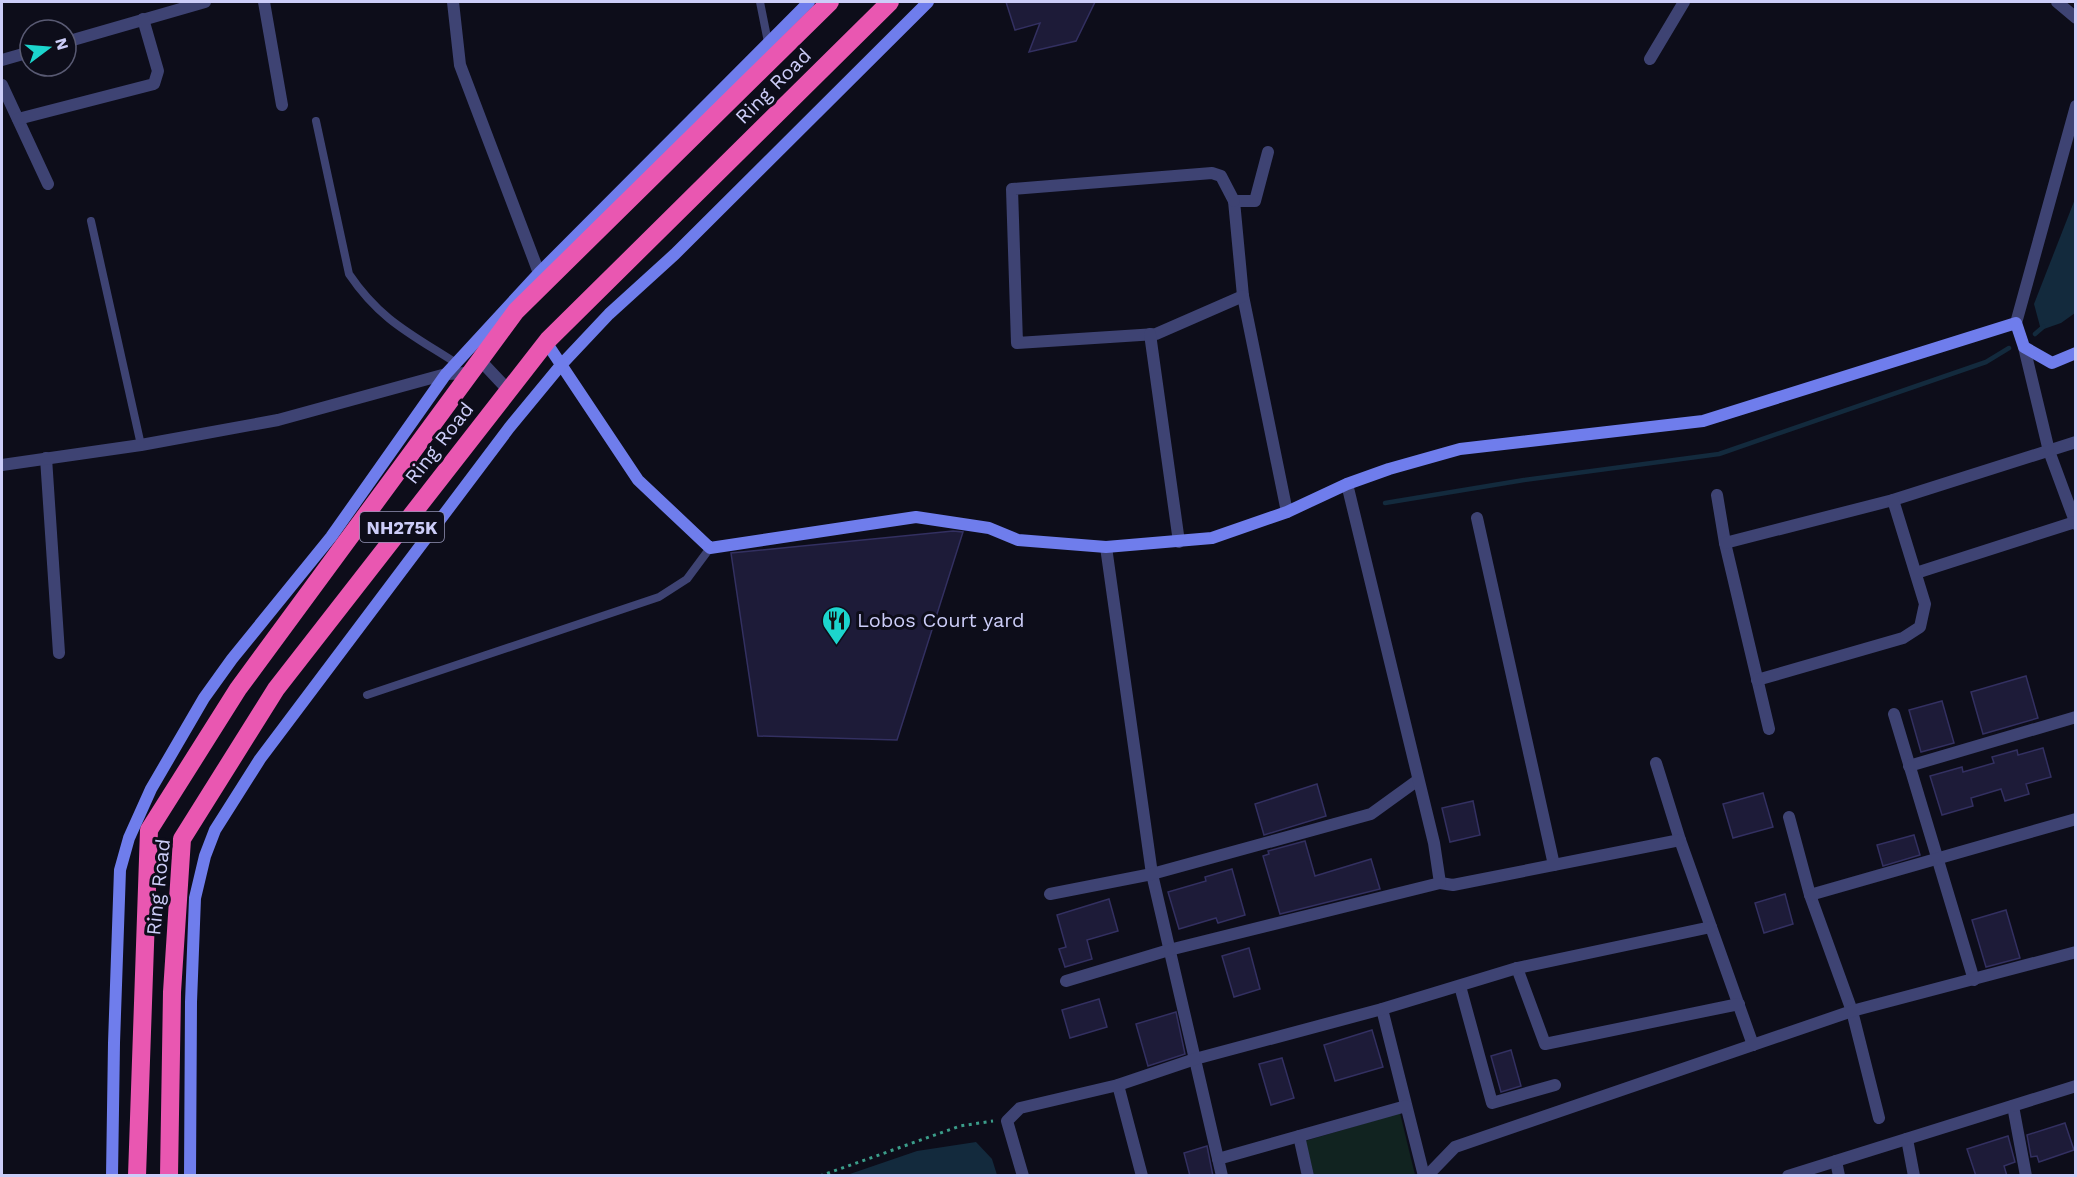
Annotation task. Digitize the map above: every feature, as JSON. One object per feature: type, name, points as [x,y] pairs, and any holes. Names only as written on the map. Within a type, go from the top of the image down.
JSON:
[{"type":"highway","name":"Ring Road","points":[[137,1176],[149,830],[238,688],[468,365],[516,311],[830,2]]},
{"type":"highway","name":"Ring Road","points":[[169,1176],[171,992],[182,839],[276,689],[546,342],[890,2]]},
{"type":"street","points":[[78,38],[206,2]]},
{"type":"street","points":[[264,2],[282,105]]},
{"type":"street","points":[[453,2],[460,65],[539,273]]},
{"type":"street","points":[[2,465],[141,445],[278,420],[446,374],[468,365],[539,273],[809,2]]},
{"type":"street","points":[[190,1176],[191,1002],[195,898],[205,856],[215,830],[260,759],[509,428],[561,365],[609,314],[675,254],[928,2]]},
{"type":"street","points":[[1650,59],[1684,2]]},
{"type":"street","points":[[2057,2],[2076,18]]},
{"type":"street","points":[[18,119],[154,84],[158,71],[144,19]]},
{"type":"street","points":[[2,60],[18,55]]},
{"type":"street","points":[[2,85],[48,184]]},
{"type":"street","points":[[1916,573],[2075,523],[2049,451],[2016,323],[2076,105]]},
{"type":"street","points":[[1234,201],[1255,201],[1268,152]]},
{"type":"street","points":[[1243,296],[1150,334],[1017,343],[1012,189],[1212,173],[1221,176],[1234,201],[1243,296],[1287,512]]},
{"type":"street","points":[[546,342],[638,480],[710,548],[916,517],[988,528],[1018,540],[1106,547],[1212,538],[1287,512],[1347,484],[1389,469],[1460,449],[1703,421],[2016,323]]},
{"type":"street","points":[[1150,334],[1179,542]]},
{"type":"street","points":[[2024,347],[2052,363],[2076,353]]},
{"type":"street","points":[[468,365],[508,390]]},
{"type":"street","points":[[112,1176],[120,870],[129,838],[151,789],[221,674],[331,537],[446,374]]},
{"type":"street","points":[[1725,543],[1893,501],[2076,442]]},
{"type":"street","points":[[46,458],[59,653]]},
{"type":"street","points":[[1347,484],[1434,843],[1440,883]]},
{"type":"street","points":[[1717,495],[1725,543],[1769,729]]},
{"type":"street","points":[[1757,680],[1903,638],[1920,627],[1925,604],[1893,501]]},
{"type":"street","points":[[1477,518],[1554,865]]},
{"type":"street","points":[[1106,547],[1152,874],[1222,1176]]},
{"type":"street","points":[[221,674],[238,688]]},
{"type":"street","points":[[1894,714],[1974,980]]},
{"type":"street","points":[[1909,766],[2076,717]]},
{"type":"street","points":[[1656,763],[1680,840],[1753,1045]]},
{"type":"street","points":[[1050,894],[1152,874],[1371,814],[1418,780]]},
{"type":"street","points":[[1789,817],[1810,895],[1852,1011],[1879,1118]]},
{"type":"street","points":[[1810,895],[2076,819]]},
{"type":"street","points":[[1066,981],[1169,950],[1440,883],[1453,885],[1680,840]]},
{"type":"street","points":[[1023,1176],[1007,1121],[1020,1108],[1118,1085],[1195,1059],[1382,1009],[1517,968],[1712,927]]},
{"type":"street","points":[[1382,1009],[1425,1176],[1455,1147],[1852,1011],[2076,952]]},
{"type":"street","points":[[1517,968],[1545,1044],[1739,1005]]},
{"type":"street","points":[[1460,986],[1492,1103],[1555,1085]]},
{"type":"street","points":[[1118,1085],[1142,1176]]},
{"type":"street","points":[[1788,1176],[2076,1086]]},
{"type":"street","points":[[1218,1159],[1406,1106]]},
{"type":"street","points":[[2013,1106],[2026,1176]]},
{"type":"street","points":[[1299,1136],[1308,1176]]},
{"type":"street","points":[[1907,1139],[1914,1176]]},
{"type":"street","points":[[1836,1161],[1839,1176]]},
{"type":"lane","points":[[760,2],[768,42]]},
{"type":"lane","points":[[316,121],[349,274],[361,293],[388,321],[468,365]]},
{"type":"lane","points":[[91,221],[141,445]]},
{"type":"lane","points":[[368,695],[659,597],[687,579],[710,548]]},
{"type":"path","points":[[820,1176],[960,1126],[986,1120],[1007,1121]]},
{"type":"green space","points":[[1400,1113],[1415,1175],[1314,1175],[1305,1141]]},
{"type":"water","points":[[2075,199],[2075,313],[2061,323],[2041,330],[2034,304]]},
{"type":"water","points":[[976,1142],[992,1159],[997,1175],[847,1175],[917,1151]]},
{"type":"building","points":[[1006,2],[1095,2],[1076,41],[1029,52],[1040,23],[1015,30]]},
{"type":"building","name":"Lobos Court yard","points":[[953,531],[963,532],[897,740],[758,736],[731,553]]},
{"type":"building","points":[[2026,676],[2038,718],[1983,734],[1971,692]]},
{"type":"building","points":[[1942,701],[1954,743],[1921,752],[1909,710]]},
{"type":"building","points":[[2043,748],[2051,777],[2026,784],[2029,794],[2005,801],[2001,789],[1971,798],[1973,806],[1942,815],[1930,776],[1962,767],[1963,772],[1994,763],[1992,757],[2017,750],[2018,755]]},
{"type":"building","points":[[1317,784],[1326,816],[1264,835],[1255,804]]},
{"type":"building","points":[[1763,793],[1773,827],[1733,838],[1723,804]]},
{"type":"building","points":[[1473,801],[1480,835],[1450,842],[1442,808]]},
{"type":"building","points":[[1914,835],[1920,855],[1883,866],[1877,845]]},
{"type":"building","points":[[1305,841],[1315,876],[1371,859],[1380,889],[1280,914],[1263,856],[1269,854],[1268,851]]},
{"type":"building","points":[[1232,869],[1245,915],[1218,923],[1216,918],[1179,929],[1168,892],[1206,881],[1205,877]]},
{"type":"building","points":[[1785,894],[1793,924],[1764,933],[1755,903]]},
{"type":"building","points":[[1109,899],[1118,931],[1087,940],[1092,959],[1065,967],[1059,949],[1066,947],[1057,915]]},
{"type":"building","points":[[2006,910],[2020,958],[1986,967],[1972,920]]},
{"type":"building","points":[[1249,948],[1260,989],[1234,997],[1222,956]]},
{"type":"building","points":[[1099,999],[1107,1027],[1070,1038],[1062,1010]]},
{"type":"building","points":[[1176,1012],[1185,1054],[1148,1066],[1136,1024]]},
{"type":"building","points":[[1372,1030],[1383,1067],[1335,1081],[1324,1045]]},
{"type":"building","points":[[1511,1050],[1521,1086],[1501,1092],[1491,1056]]},
{"type":"building","points":[[1282,1058],[1294,1098],[1271,1105],[1259,1064]]},
{"type":"building","points":[[2065,1123],[2074,1150],[2039,1162],[2037,1156],[2031,1157],[2027,1135]]},
{"type":"building","points":[[2008,1136],[2015,1162],[2004,1166],[2007,1176],[1976,1176],[1967,1149]]},
{"type":"building","points":[[1207,1146],[1213,1176],[1190,1176],[1184,1153]]},
{"type":"waterway","points":[[2035,334],[2043,327]]},
{"type":"waterway","points":[[1385,503],[1524,480],[1719,454],[1986,362],[2009,348]]},
{"type":"place","name":"Lobos Court yard","points":[[836,646]]}]
